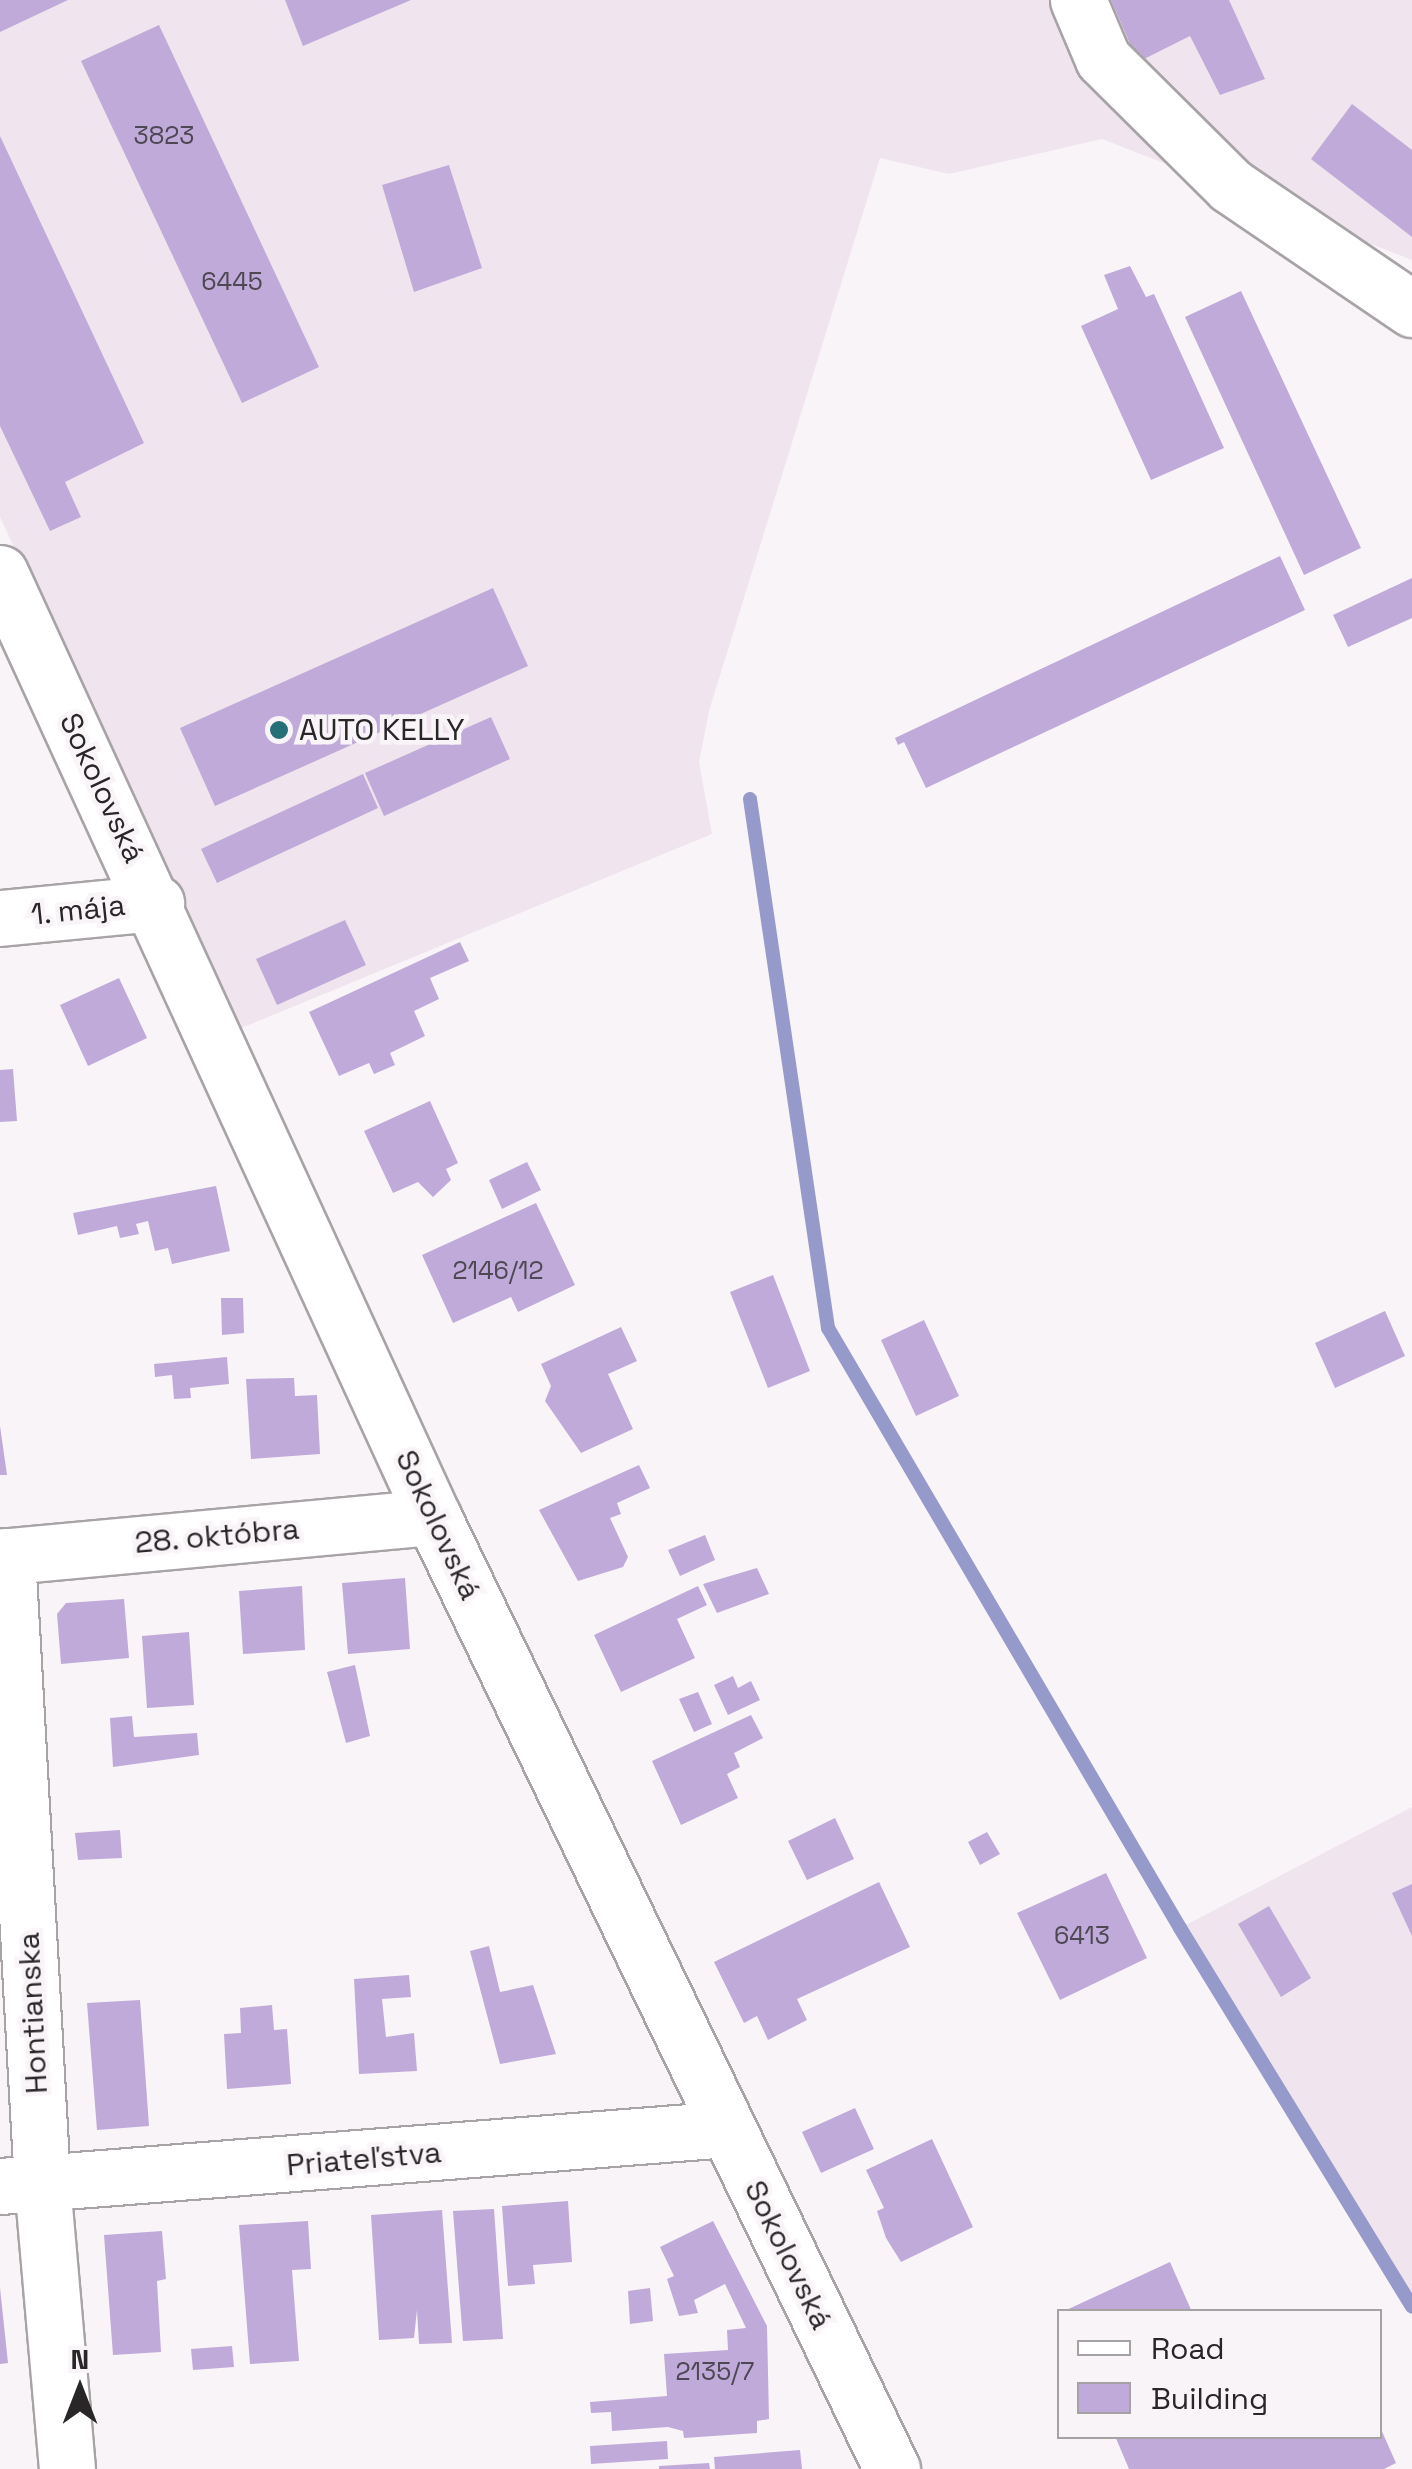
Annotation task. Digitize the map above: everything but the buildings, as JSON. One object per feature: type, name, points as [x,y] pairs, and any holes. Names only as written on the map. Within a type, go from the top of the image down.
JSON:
[{"type":"street","points":[[1078,0],[1103,59],[1231,186],[1412,309]]},
{"type":"street","name":"Sokolovská","points":[[0,573],[156,902],[433,1517],[892,2469]]},
{"type":"street","name":"1. mája","points":[[0,918],[156,902]]},
{"type":"street","name":"28. októbra","points":[[3,1556],[433,1517]]},
{"type":"street","name":"Hontianska","points":[[3,1556],[21,2185],[67,2469]]},
{"type":"street","name":"Priateľstva","points":[[21,2185],[727,2128]]},
{"type":"shaded area","points":[[0,0],[1412,0],[1412,260],[1102,139],[949,174],[880,158],[709,711],[699,762],[712,834],[239,1029],[0,517]]},
{"type":"shaded area","points":[[1412,1807],[1412,2307],[1180,1928]]},
{"type":"waterway","points":[[750,799],[828,1328],[1180,1928],[1412,2307]]},
{"type":"place","name":"AUTO KELLY","points":[[279,730]]}]
